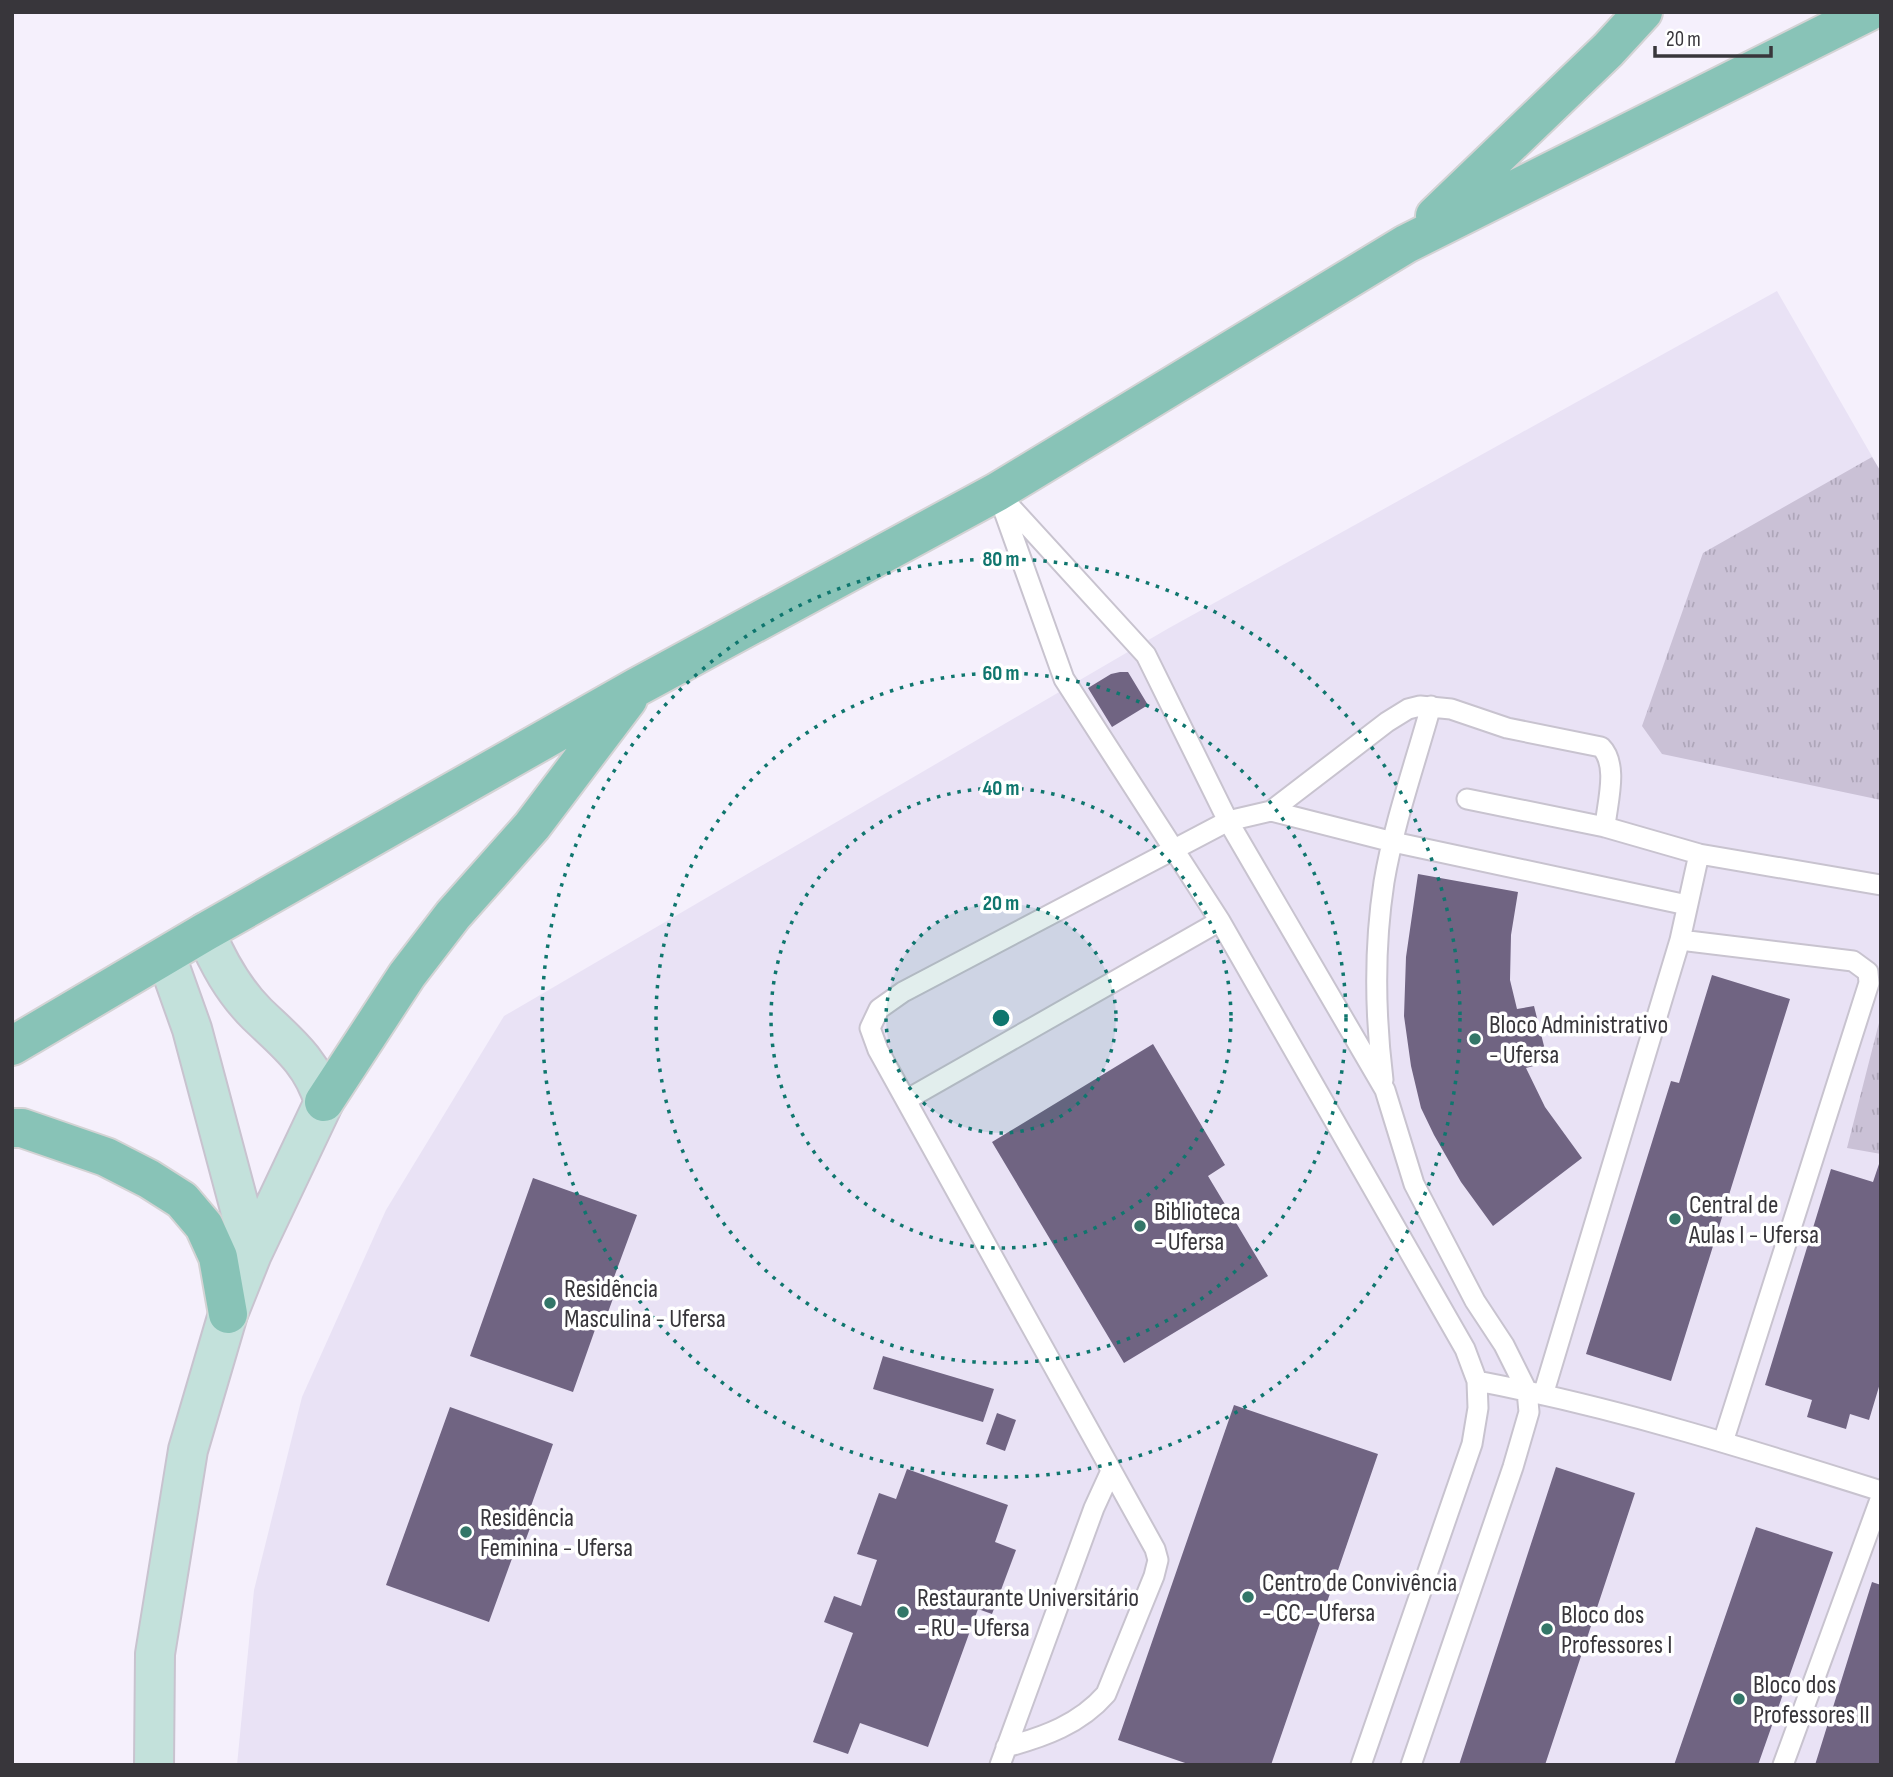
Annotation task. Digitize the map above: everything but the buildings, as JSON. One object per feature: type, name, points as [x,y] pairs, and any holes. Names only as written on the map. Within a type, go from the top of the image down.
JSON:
[{"type":"main road","points":[[1406,244],[1608,50],[1643,12]]},
{"type":"main road","points":[[12,1046],[205,932],[638,687],[997,492],[1406,244],[1868,12]]},
{"type":"main road","points":[[153,1765],[155,1654],[188,1450],[228,1314],[252,1254],[324,1102],[407,975],[453,915],[532,826],[638,687]]},
{"type":"main road","points":[[205,932],[220,966],[256,1013],[291,1044],[309,1068],[324,1102]]},
{"type":"main road","points":[[166,956],[192,1029],[252,1254]]},
{"type":"main road","points":[[12,1128],[22,1128],[106,1157],[182,1200],[204,1226],[218,1257],[228,1314]]},
{"type":"lane","points":[[997,492],[1146,655],[1228,821],[1385,1090]]},
{"type":"lane","points":[[997,492],[1064,679],[1220,921],[1465,1349],[1477,1381],[1478,1408],[1472,1444],[1361,1765]]},
{"type":"lane","points":[[1431,706],[1384,882],[1377,961],[1378,1040],[1385,1090],[1414,1184],[1475,1301],[1535,1393]]},
{"type":"lane","points":[[1003,1756],[1046,1736],[1093,1709],[1107,1694],[1158,1560],[1156,1549],[871,1036],[870,1028],[878,1009],[903,992],[1228,821],[1271,811],[1387,722],[1408,709],[1431,706],[1451,709],[1507,727],[1601,747],[1608,754],[1611,765],[1605,827]]},
{"type":"lane","points":[[1467,799],[1605,827],[1699,854],[1881,885]]},
{"type":"lane","points":[[1271,811],[1393,842],[1687,905]]},
{"type":"lane","points":[[1411,1765],[1513,1467],[1680,940],[1699,854]]},
{"type":"lane","points":[[906,1100],[1220,921]]},
{"type":"lane","points":[[1680,940],[1853,961],[1868,972],[1869,984],[1723,1442]]},
{"type":"lane","points":[[1477,1381],[1535,1393],[1723,1442],[1881,1491]]},
{"type":"lane","points":[[1003,1756],[1094,1508],[1111,1471]]},
{"type":"lane","points":[[1783,1765],[1881,1497]]},
{"type":"shaded area","points":[[1777,291],[1881,472],[1881,1765],[237,1765],[254,1590],[302,1397],[386,1210],[504,1016],[1169,628]]},
{"type":"green space","points":[[1872,457],[1881,472],[1881,800],[1662,754],[1642,726],[1703,553]]},
{"type":"green space","points":[[1881,1015],[1881,1154],[1847,1148]]},
{"type":"place","name":"Bloco Administrativo - Ufersa","points":[[1475,1039]]},
{"type":"place","name":"Central de Aulas I - Ufersa","points":[[1675,1219]]},
{"type":"place","name":"Biblioteca - Ufersa","points":[[1140,1226]]},
{"type":"place","name":"Residência Masculina - Ufersa","points":[[550,1303]]},
{"type":"place","name":"Residência Feminina - Ufersa","points":[[466,1532]]},
{"type":"place","name":"Centro de Convivência - CC - Ufersa","points":[[1248,1597]]},
{"type":"place","name":"Restaurante Universitário - RU - Ufersa","points":[[903,1612]]},
{"type":"place","name":"Bloco dos Professores I","points":[[1547,1629]]},
{"type":"place","name":"Bloco dos Professores II","points":[[1739,1699]]}]
